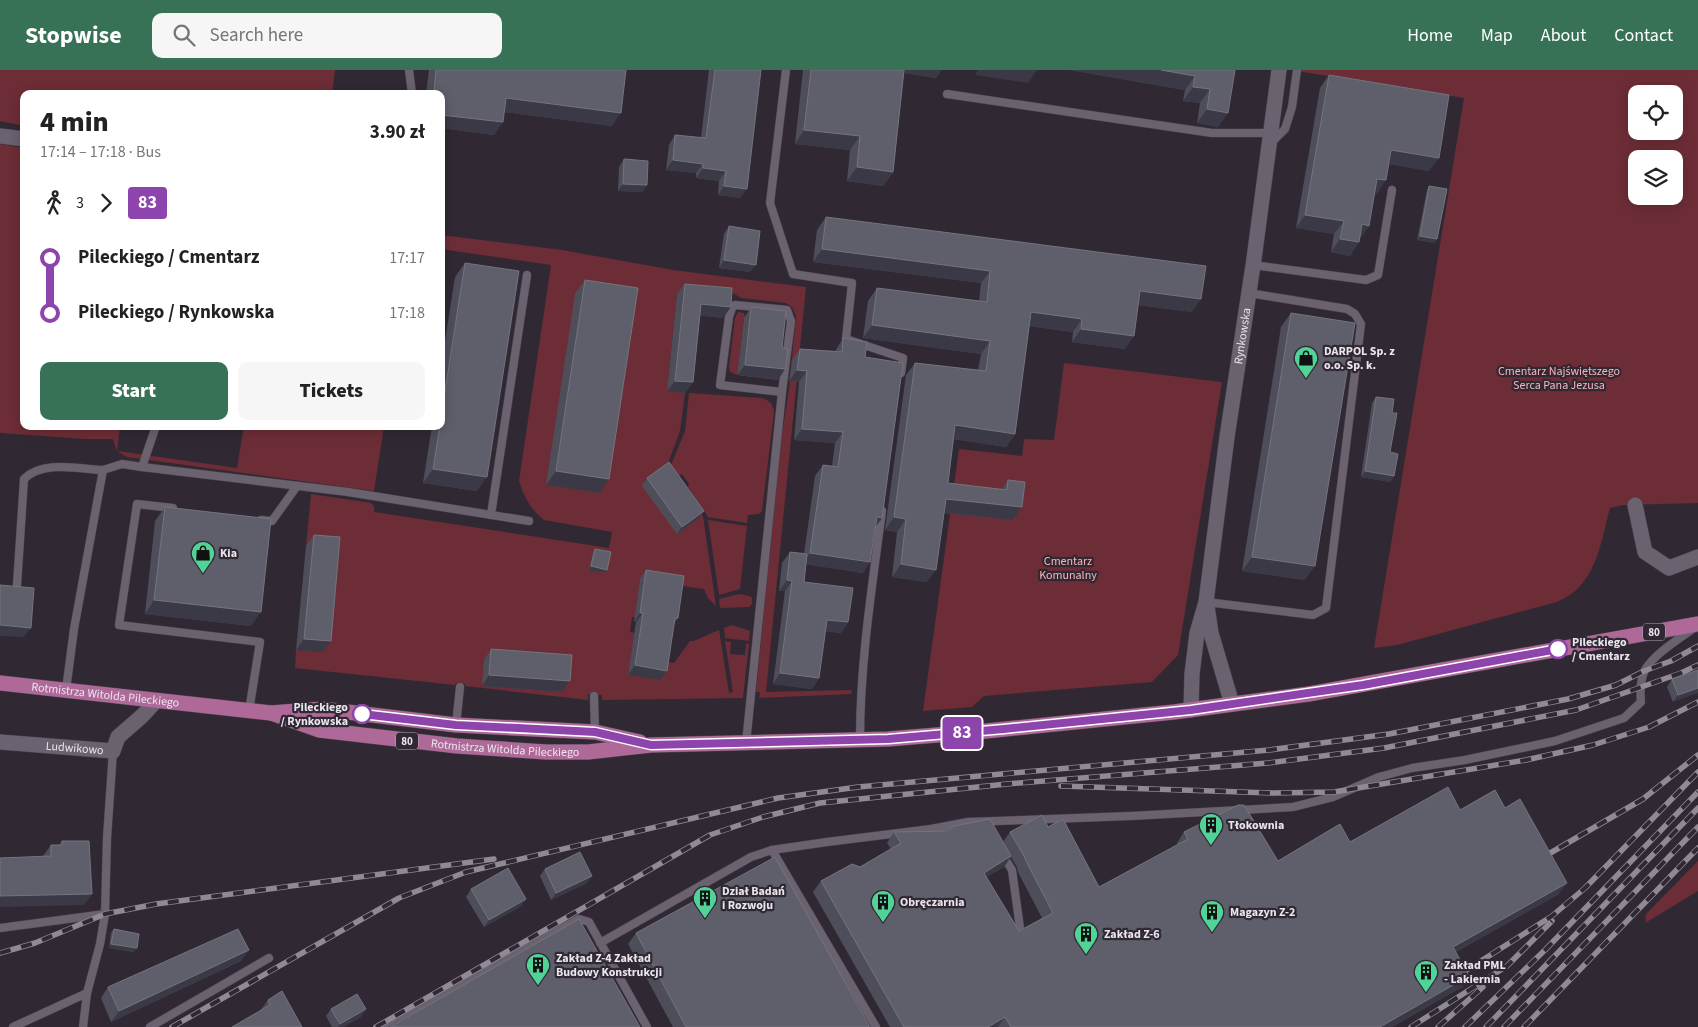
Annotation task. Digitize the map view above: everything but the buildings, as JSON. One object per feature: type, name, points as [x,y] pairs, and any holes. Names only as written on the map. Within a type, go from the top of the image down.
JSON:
[{"type":"main road","name":"Rotmistrza Witolda Pileckiego","points":[[271,713],[319,730],[457,746],[546,752],[588,752],[651,745],[860,740],[996,730],[1191,710],[1363,685],[1698,624]]},
{"type":"main road","name":"Rotmistrza Witolda Pileckiego","points":[[0,683],[271,713],[322,709],[456,725],[595,732],[651,745]]},
{"type":"street","name":"Rynkowska","points":[[1191,710],[1192,674],[1197,633],[1206,602],[1227,437],[1253,265],[1279,70]]},
{"type":"street","points":[[0,136],[20,138]]},
{"type":"street","points":[[1635,505],[1645,552],[1669,568],[1698,557]]},
{"type":"street","name":"Rynkowska","points":[[1206,602],[1211,633],[1232,704]]},
{"type":"street","name":"Ludwikowo","points":[[0,742],[113,750],[118,737],[156,701]]},
{"type":"lane","points":[[409,70],[412,90]]},
{"type":"lane","points":[[786,70],[770,203],[793,274],[852,283],[846,339],[903,358],[900,378]]},
{"type":"lane","points":[[947,94],[1212,133],[1270,139],[1285,129],[1292,107],[1297,70]]},
{"type":"lane","points":[[1253,265],[1366,280],[1378,275],[1392,190]]},
{"type":"lane","points":[[491,515],[528,274]]},
{"type":"lane","points":[[1206,602],[1313,615],[1326,608],[1361,324],[1355,314],[1347,310],[1249,293]]},
{"type":"lane","points":[[746,743],[791,321],[787,310],[735,305],[729,316],[720,385],[782,392]]},
{"type":"lane","points":[[142,467],[155,430]]},
{"type":"lane","points":[[17,585],[24,479],[30,472],[52,467],[103,470],[122,464],[348,492],[529,521]]},
{"type":"lane","points":[[66,690],[74,629],[103,470]]},
{"type":"lane","points":[[253,519],[272,521],[298,486]]},
{"type":"lane","points":[[185,510],[137,504],[120,625],[260,642],[248,711]]},
{"type":"lane","points":[[860,740],[863,654],[883,506]]},
{"type":"lane","points":[[600,943],[751,857],[772,850],[931,829],[968,822],[995,825],[1293,807],[1333,797],[1379,777],[1412,768],[1465,760],[1555,741],[1624,718],[1641,702],[1640,687],[1644,671],[1650,663],[1698,624]]},
{"type":"lane","points":[[456,725],[460,687]]},
{"type":"lane","points":[[594,696],[595,732]]},
{"type":"lane","points":[[83,1027],[87,993],[100,944],[105,914],[107,838],[113,750]]},
{"type":"lane","points":[[997,845],[1012,870],[1020,928]]},
{"type":"lane","points":[[772,850],[876,1027]]},
{"type":"lane","points":[[0,928],[105,914]]},
{"type":"lane","points":[[380,1027],[579,919],[588,922],[647,1027]]},
{"type":"lane","points":[[150,1027],[269,958]]},
{"type":"lane","points":[[13,1027],[87,993]]},
{"type":"green space","points":[[0,70],[335,70],[332,90],[20,90],[20,125],[0,121]]},
{"type":"green space","name":"Cmentarz Najświętszego Serca Pana Jezusa","points":[[1291,70],[1698,70],[1698,503],[1623,505],[1610,508],[1598,553],[1589,575],[1574,592],[1557,602],[1397,645],[1374,648],[1464,98]]},
{"type":"green space","points":[[0,144],[20,147],[20,430],[120,430],[117,451],[113,439],[0,433]]},
{"type":"green space","points":[[445,235],[562,250],[673,270],[806,287],[766,692],[851,690],[852,694],[759,698],[760,692],[756,692],[779,454],[789,389],[796,316],[792,307],[786,303],[741,298],[725,288],[677,295],[667,391],[685,393],[680,431],[667,466],[703,516],[716,606],[708,598],[704,589],[640,580],[635,617],[632,617],[630,632],[635,633],[628,674],[668,662],[674,663],[690,641],[719,630],[729,693],[733,692],[725,641],[731,642],[730,654],[745,655],[746,643],[749,644],[743,698],[602,700],[602,695],[588,694],[588,700],[465,686],[465,684],[456,683],[455,685],[295,668],[296,650],[323,652],[306,546],[311,494],[371,503],[374,506],[374,512],[609,548],[612,532],[544,520],[528,503],[519,481],[551,265],[445,250]]},
{"type":"green space","points":[[738,312],[744,313],[745,318],[737,375],[730,372],[729,367],[735,318]]},
{"type":"green space","name":"Cmentarz Komunalny","points":[[1064,363],[1222,382],[1178,655],[1152,682],[984,696],[972,707],[923,711],[959,449],[1022,456],[1024,439],[1054,440]]},
{"type":"green space","points":[[689,393],[762,398],[769,401],[773,407],[774,412],[762,511],[759,514],[748,515],[747,523],[707,517],[688,487],[689,484],[682,474],[679,476],[671,465],[685,431]]},
{"type":"green space","points":[[243,430],[383,430],[374,491],[127,457],[117,451],[237,468]]},
{"type":"green space","points":[[708,520],[747,526],[740,589],[719,595]]},
{"type":"green space","points":[[739,594],[752,598],[752,604],[749,607],[720,608],[719,599]]},
{"type":"green space","points":[[732,625],[750,631],[749,641],[725,638],[724,628]]},
{"type":"green space","points":[[1698,861],[1698,891],[1645,923],[1646,914]]},
{"type":"railway","points":[[172,1027],[399,898],[466,872],[778,798],[858,787],[1269,750],[1389,734],[1568,699],[1616,685],[1644,671],[1671,661],[1698,646]]},
{"type":"railway","points":[[376,1027],[710,835],[763,817],[820,803],[1007,784],[1268,763],[1384,748],[1576,710],[1681,673],[1698,665]]},
{"type":"railway","points":[[1061,786],[1273,793],[1334,792],[1526,760],[1593,745],[1649,727],[1698,702]]},
{"type":"railway","points":[[1540,859],[1643,799],[1698,755]]},
{"type":"railway","points":[[1454,978],[1552,916],[1585,888],[1698,772]]},
{"type":"railway","points":[[1465,1027],[1545,950],[1698,792]]},
{"type":"railway","points":[[1486,1027],[1698,808]]},
{"type":"railway","points":[[1504,1027],[1698,827]]},
{"type":"railway","points":[[1524,1027],[1698,848]]},
{"type":"railway","points":[[0,953],[35,943],[105,914],[156,904],[494,859]]},
{"type":"railway","points":[[1411,1027],[1507,966],[1552,921]]},
{"type":"railway","points":[[1438,1027],[1483,987]]},
{"type":"bus line","name":"83","points":[[362,714],[456,725],[595,732],[651,745],[888,739],[1191,710],[1309,694],[1558,649]]},
{"type":"place","name":"DARPOL Sp. z o.o. Sp. k.","points":[[1306,379]]},
{"type":"place","name":"Kia","points":[[203,574]]},
{"type":"place","name":"Pileckiego / Cmentarz","points":[[1558,649]]},
{"type":"place","name":"Pileckiego / Rynkowska","points":[[362,714]]},
{"type":"place","name":"Tłokownia","points":[[1211,846]]},
{"type":"place","name":"Dział Badań i Rozwoju","points":[[705,919]]},
{"type":"place","name":"Obręczarnia","points":[[883,923]]},
{"type":"place","name":"Magazyn Z-2","points":[[1212,933]]},
{"type":"place","name":"Zakład Z-6","points":[[1086,955]]},
{"type":"place","name":"Zakład Z-4 Zakład Budowy Konstrukcji","points":[[538,986]]},
{"type":"place","name":"Zakład PML - Lakiernia","points":[[1426,993]]}]
